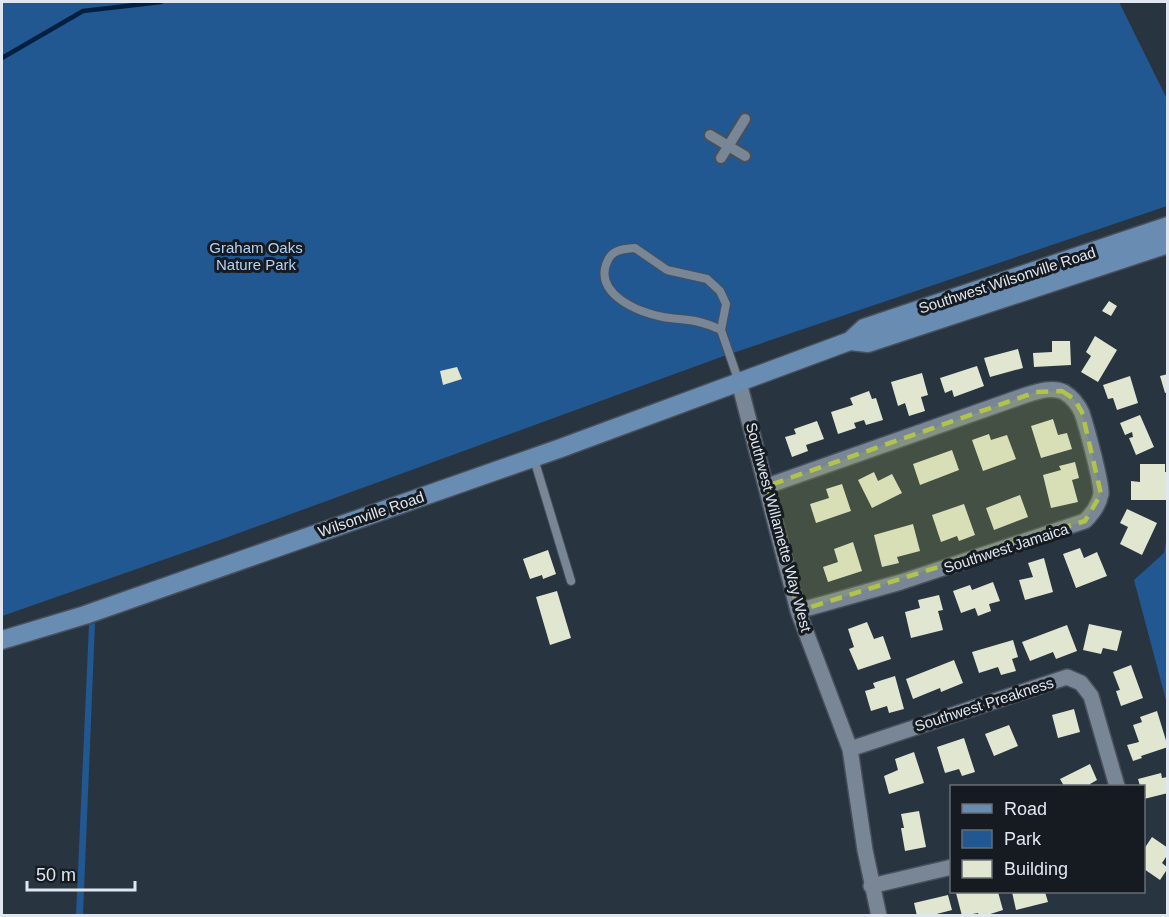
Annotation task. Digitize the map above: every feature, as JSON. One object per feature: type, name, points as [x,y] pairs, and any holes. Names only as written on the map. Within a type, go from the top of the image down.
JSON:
[{"type":"main road","name":"Southwest Wilsonville Road","points":[[739,382],[850,341],[864,328],[1167,226]]},
{"type":"main road","name":"Southwest Wilsonville Road","points":[[850,341],[868,343],[1167,243]]},
{"type":"main road","name":"Wilsonville Road","points":[[2,640],[85,615],[533,458],[739,382]]},
{"type":"street","points":[[721,158],[745,119]]},
{"type":"street","points":[[710,135],[745,156]]},
{"type":"street","name":"Southwest Willamette Way West","points":[[739,382],[798,611],[850,749],[871,886],[879,915]]},
{"type":"street","name":"Southwest Jamaica","points":[[767,486],[1023,396],[1049,389],[1062,391],[1074,399],[1082,412],[1098,476],[1101,494],[1095,511],[1085,521],[1072,527],[901,582],[798,611]]},
{"type":"street","name":"Southwest Preakness","points":[[850,749],[1067,677],[1081,683],[1091,696],[1117,785]]},
{"type":"street","points":[[871,886],[950,867]]},
{"type":"lane","points":[[721,330],[692,320],[648,314],[625,303],[610,290],[605,279],[605,268],[609,257],[619,250],[635,248],[668,270],[712,282],[720,291],[726,304],[721,330],[739,382]]},
{"type":"lane","points":[[533,458],[571,581]]},
{"type":"highlighted area","points":[[1062,391],[1074,399],[1082,412],[1101,494],[1085,521],[798,611],[767,486],[1036,392]]},
{"type":"green space","name":"Graham Oaks Nature Park","points":[[2,2],[1119,2],[1167,99],[1167,206],[721,357],[217,541],[2,616]]},
{"type":"green space","points":[[1167,536],[1168,704],[1134,580],[1164,553]]},
{"type":"green space","points":[[95,623],[83,915],[76,915],[89,625]]},
{"type":"building","points":[[1109,301],[1117,306],[1111,316],[1102,311]]},
{"type":"building","points":[[1095,336],[1117,350],[1098,382],[1081,372],[1091,356],[1086,352]]},
{"type":"building","points":[[1052,341],[1070,341],[1071,365],[1034,367],[1033,353],[1052,352]]},
{"type":"building","points":[[1018,349],[1023,368],[990,377],[984,358]]},
{"type":"building","points":[[977,366],[984,386],[954,397],[952,390],[945,393],[940,378]]},
{"type":"building","points":[[457,367],[462,379],[443,385],[440,371]]},
{"type":"building","points":[[922,373],[928,395],[921,397],[925,411],[909,416],[905,403],[898,406],[891,382]]},
{"type":"building","points":[[1168,374],[1168,392],[1165,393],[1160,376]]},
{"type":"building","points":[[1130,376],[1138,403],[1117,410],[1113,398],[1108,399],[1103,385]]},
{"type":"building","points":[[869,391],[872,399],[876,398],[883,420],[866,425],[864,420],[854,423],[856,428],[838,434],[831,412],[853,405],[850,398]]},
{"type":"building","points":[[1140,415],[1154,447],[1136,455],[1129,438],[1133,437],[1132,432],[1125,435],[1120,423]]},
{"type":"building","points":[[1053,419],[1058,435],[1067,433],[1072,449],[1041,458],[1031,426]]},
{"type":"building","points":[[817,421],[824,439],[806,445],[808,451],[792,457],[785,437],[796,434],[794,429]]},
{"type":"building","points":[[989,434],[991,440],[1007,435],[1016,459],[983,471],[972,440]]},
{"type":"building","points":[[952,450],[959,470],[920,485],[913,464]]},
{"type":"building","points":[[1075,462],[1079,478],[1072,480],[1078,502],[1051,508],[1043,475],[1061,470],[1059,466]]},
{"type":"building","points":[[1140,464],[1165,464],[1165,472],[1168,472],[1168,500],[1131,500],[1131,481],[1140,482]]},
{"type":"building","points":[[874,472],[878,481],[892,474],[902,493],[872,508],[858,480]]},
{"type":"building","points":[[842,484],[851,511],[816,523],[810,504],[829,498],[826,489]]},
{"type":"building","points":[[1020,495],[1028,517],[994,530],[986,508]]},
{"type":"building","points":[[964,504],[975,535],[959,541],[957,536],[941,542],[932,515]]},
{"type":"building","points":[[1127,509],[1157,523],[1142,555],[1120,544],[1128,527],[1120,523]]},
{"type":"building","points":[[913,524],[920,551],[897,557],[899,563],[882,567],[874,535]]},
{"type":"building","points":[[853,542],[862,571],[828,582],[823,567],[838,562],[834,549]]},
{"type":"building","points":[[1080,548],[1084,558],[1097,552],[1107,576],[1076,588],[1063,554]]},
{"type":"building","points":[[548,550],[556,574],[543,579],[542,575],[530,579],[523,559]]},
{"type":"building","points":[[1044,558],[1053,592],[1025,600],[1019,580],[1033,577],[1028,563]]},
{"type":"building","points":[[993,582],[1000,601],[989,604],[991,611],[978,616],[975,608],[961,613],[953,591],[970,585],[972,590]]},
{"type":"building","points":[[557,591],[571,638],[550,645],[536,597]]},
{"type":"building","points":[[939,595],[943,610],[938,611],[943,630],[911,638],[905,612],[920,608],[918,600]]},
{"type":"building","points":[[867,622],[874,639],[883,636],[891,659],[858,670],[849,649],[854,647],[848,629]]},
{"type":"building","points":[[1089,624],[1122,631],[1117,651],[1103,648],[1101,654],[1083,650]]},
{"type":"building","points":[[1067,625],[1077,651],[1056,659],[1053,652],[1030,661],[1022,642]]},
{"type":"building","points":[[1013,640],[1018,657],[1012,659],[1016,671],[1001,675],[998,667],[979,673],[972,652]]},
{"type":"building","points":[[954,660],[963,683],[941,692],[940,688],[913,699],[906,679]]},
{"type":"building","points":[[1131,665],[1143,698],[1121,706],[1116,691],[1120,690],[1113,672]]},
{"type":"building","points":[[895,676],[904,709],[889,713],[887,706],[871,711],[865,691],[875,688],[873,683]]},
{"type":"building","points":[[1074,709],[1080,732],[1058,738],[1052,715]]},
{"type":"building","points":[[1157,711],[1168,747],[1133,761],[1127,745],[1139,742],[1133,725],[1142,722],[1140,717]]},
{"type":"building","points":[[1009,725],[1018,746],[994,756],[985,734]]},
{"type":"building","points":[[964,738],[975,772],[962,776],[959,769],[945,773],[937,747]]},
{"type":"building","points":[[914,752],[924,783],[889,794],[884,776],[898,770],[895,759]]},
{"type":"building","points":[[1090,764],[1097,780],[1090,785],[1063,785],[1060,779]]},
{"type":"building","points":[[1161,773],[1162,778],[1168,777],[1168,793],[1145,799],[1145,785],[1140,785],[1138,779]]},
{"type":"building","points":[[919,811],[926,847],[905,851],[901,814]]},
{"type":"building","points":[[1152,837],[1168,848],[1168,854],[1162,863],[1168,868],[1160,880],[1145,870],[1145,848]]},
{"type":"building","points":[[956,893],[998,893],[1003,910],[984,916],[979,916],[978,913],[962,916]]},
{"type":"building","points":[[1012,893],[1045,893],[1048,902],[1016,910]]},
{"type":"building","points":[[948,895],[952,910],[929,916],[917,916],[914,903]]},
{"type":"waterway","points":[[2,58],[83,11],[161,2]]}]
